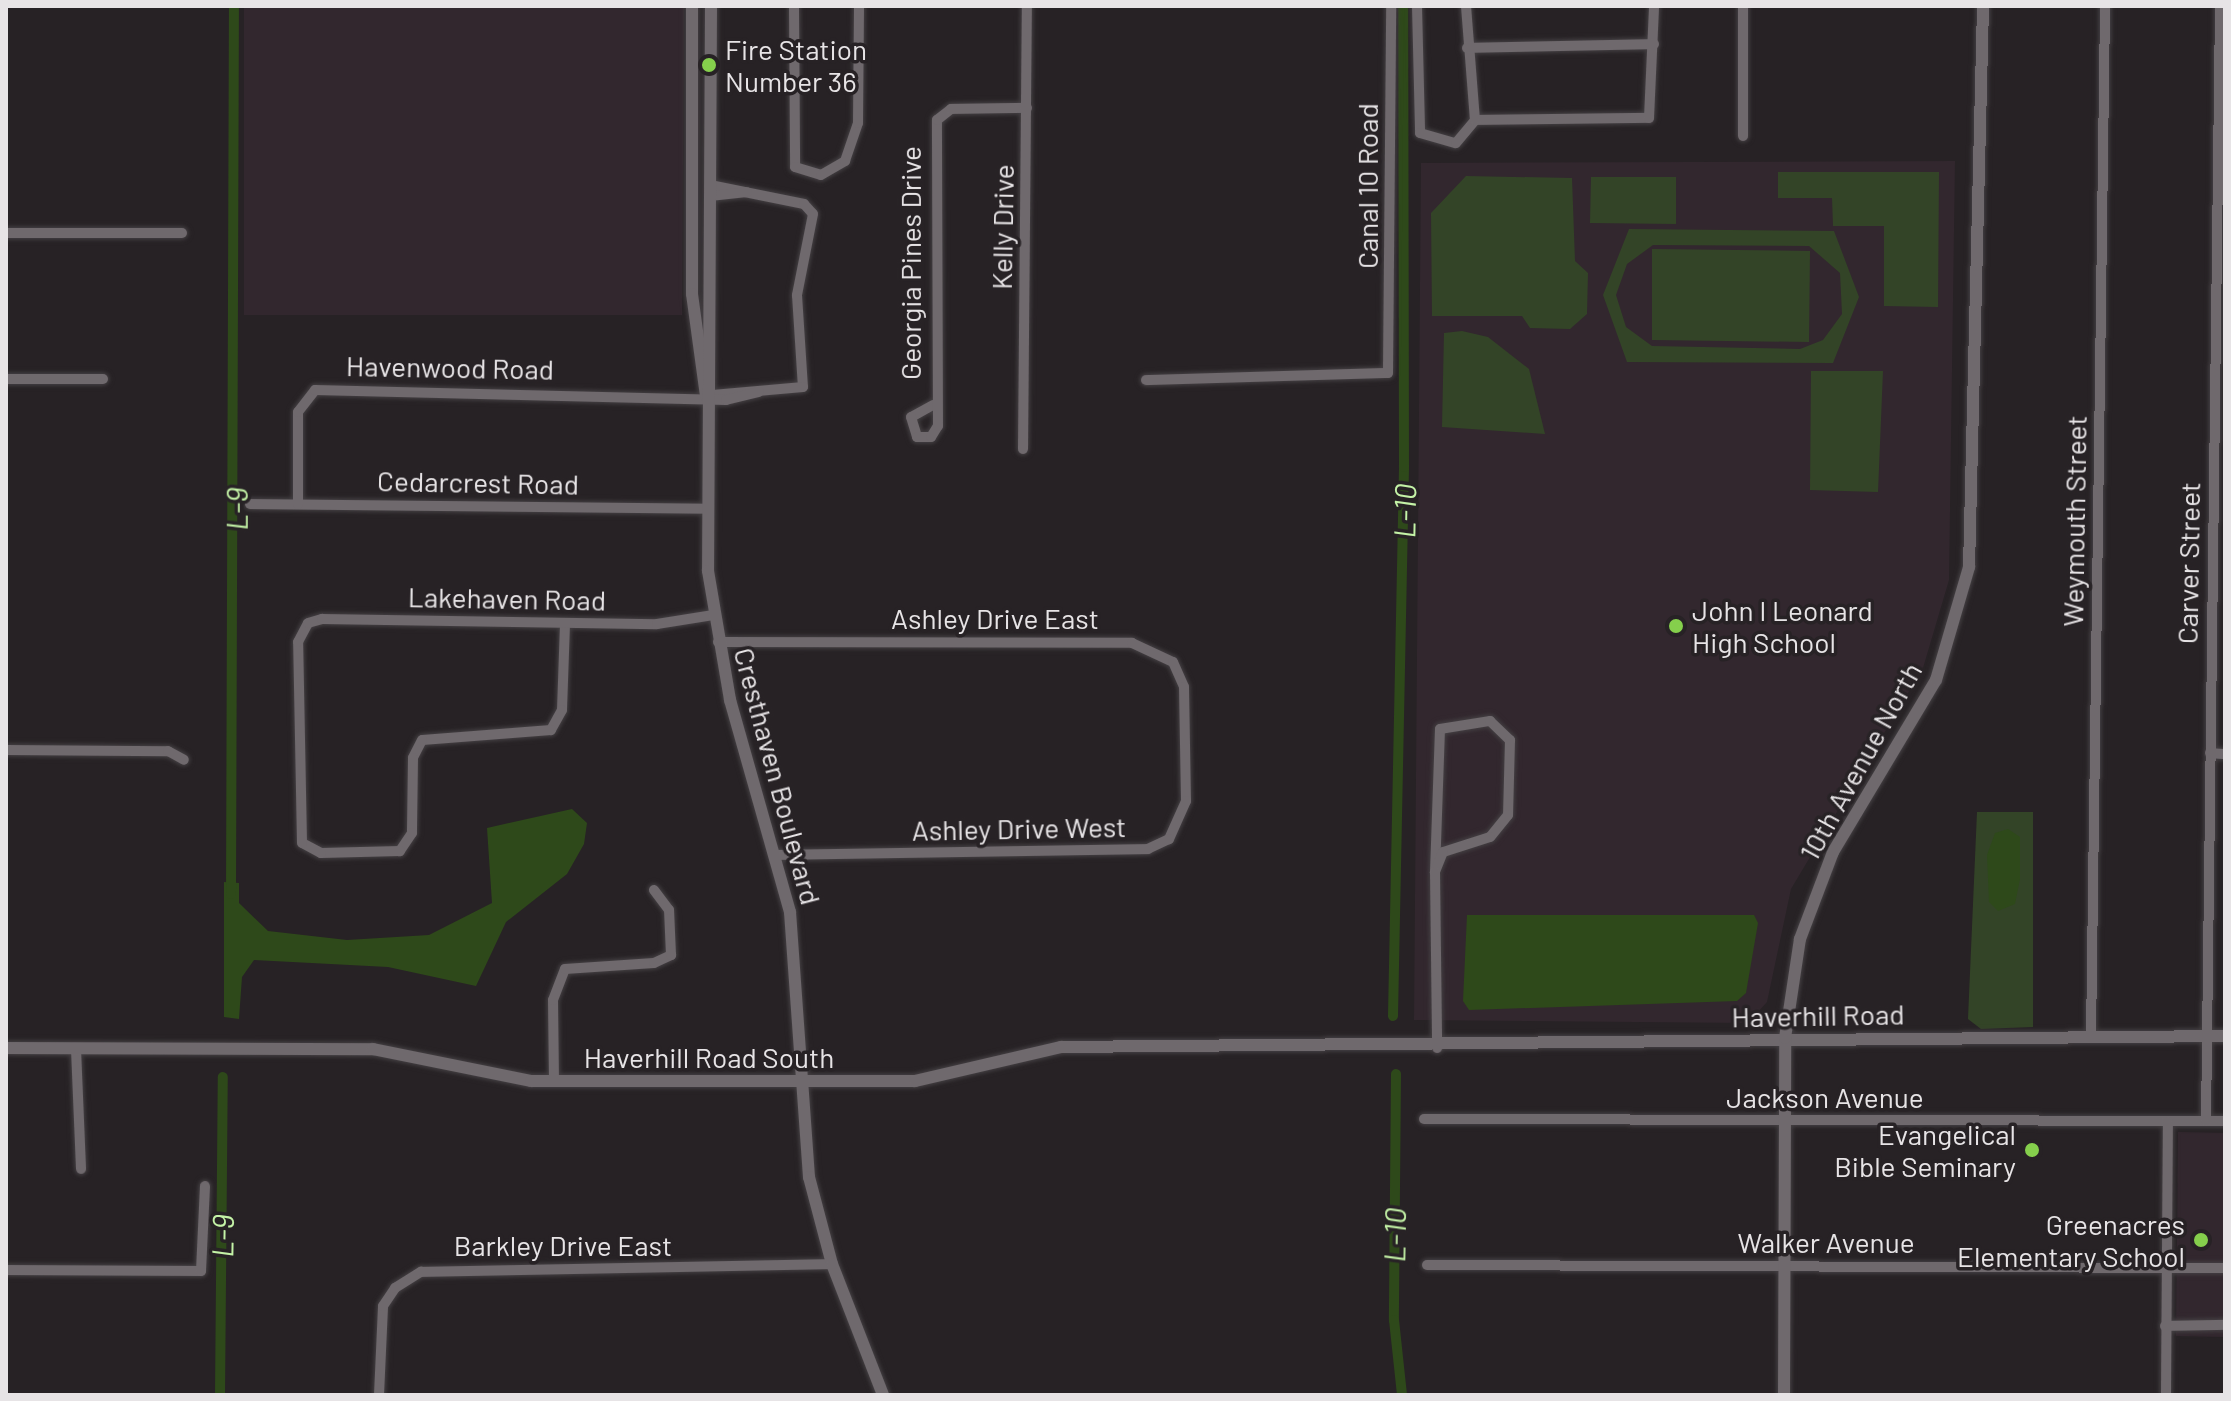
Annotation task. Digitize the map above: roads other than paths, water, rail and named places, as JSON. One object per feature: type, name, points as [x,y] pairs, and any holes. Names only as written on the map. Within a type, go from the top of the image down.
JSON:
[{"type":"street","name":"Cresthaven Boulevard","points":[[692,6],[692,294],[706,396]]},
{"type":"street","name":"Cresthaven Boulevard","points":[[711,6],[705,509],[713,615],[778,855],[796,954],[800,1081],[809,1177],[832,1264],[883,1395]]},
{"type":"street","points":[[794,6],[795,167],[834,171],[853,143],[859,6]]},
{"type":"street","name":"Kelly Drive","points":[[1023,449],[1027,6]]},
{"type":"street","name":"Canal 10 Road","points":[[1146,380],[1382,377],[1390,367],[1391,6]]},
{"type":"street","points":[[1417,6],[1420,133],[1456,143],[1475,120],[1466,6]]},
{"type":"street","points":[[1475,120],[1649,118],[1654,6]]},
{"type":"street","points":[[1743,6],[1743,136]]},
{"type":"street","name":"10th Avenue North","points":[[1784,1395],[1782,1120],[1785,1038],[1793,969],[1820,880],[1923,708],[1969,567],[1983,6]]},
{"type":"street","name":"Weymouth Street","points":[[2091,1037],[2105,6]]},
{"type":"street","name":"Carver Street","points":[[2206,1121],[2210,753],[2220,448],[2220,6]]},
{"type":"street","points":[[1467,48],[1654,44]]},
{"type":"street","name":"Georgia Pines Drive","points":[[933,405],[937,120],[951,109],[1027,108]]},
{"type":"street","points":[[706,396],[726,400],[803,387],[797,295],[813,214],[804,204],[749,191],[710,190]]},
{"type":"street","points":[[6,233],[182,233]]},
{"type":"street","points":[[6,379],[103,379]]},
{"type":"street","name":"Havenwood Road","points":[[298,504],[298,412],[315,390],[706,396]]},
{"type":"street","name":"Cedarcrest Road","points":[[250,504],[705,509]]},
{"type":"street","name":"Lakehaven Road","points":[[565,624],[562,710],[551,730],[422,740],[413,758],[412,833],[400,851],[321,853],[302,843],[303,628],[322,619],[565,624],[713,615]]},
{"type":"street","name":"Ashley Drive East","points":[[718,642],[1132,643],[1173,662],[1184,687],[1187,753]]},
{"type":"street","points":[[1435,872],[1443,852],[1490,837],[1508,815],[1510,740],[1490,721],[1440,729],[1435,872],[1437,1048]]},
{"type":"street","points":[[6,750],[168,751],[184,760]]},
{"type":"street","name":"Ashley Drive West","points":[[778,855],[1148,849],[1169,839],[1182,812],[1187,753]]},
{"type":"street","points":[[2210,753],[2225,754]]},
{"type":"street","points":[[554,1082],[553,1000],[565,969],[654,963],[671,955],[669,910],[654,890]]},
{"type":"street","name":"Haverhill Road","points":[[1412,1049],[1785,1038],[2225,1036]]},
{"type":"street","name":"Haverhill Road South","points":[[6,1048],[386,1049],[503,1078],[554,1082],[932,1080],[1061,1047],[1412,1049]]},
{"type":"street","points":[[76,1049],[81,1169]]},
{"type":"street","name":"Jackson Avenue","points":[[1424,1119],[2225,1121]]},
{"type":"street","points":[[2166,1395],[2168,1122]]},
{"type":"street","points":[[6,1270],[201,1271],[205,1186]]},
{"type":"street","name":"Barkley Drive East","points":[[379,1395],[383,1306],[402,1281],[421,1272],[832,1264]]},
{"type":"street","name":"Walker Avenue","points":[[1427,1265],[2225,1268]]},
{"type":"street","points":[[2165,1326],[2225,1325]]},
{"type":"waterway","name":"L-9","points":[[231,894],[234,6]]},
{"type":"waterway","name":"L-10","points":[[1393,1016],[1404,467],[1403,6]]},
{"type":"waterway","name":"L-10","points":[[1396,1074],[1394,1320],[1402,1395]]},
{"type":"waterway","name":"L-9","points":[[220,1395],[223,1077]]},
{"type":"place","name":"Fire Station Number 36","points":[[709,65]]},
{"type":"place","name":"John I Leonard High School","points":[[1676,626]]},
{"type":"place","name":"Evangelical Bible Seminary","points":[[2032,1150]]},
{"type":"place","name":"Greenacres Elementary School","points":[[2201,1240]]}]
